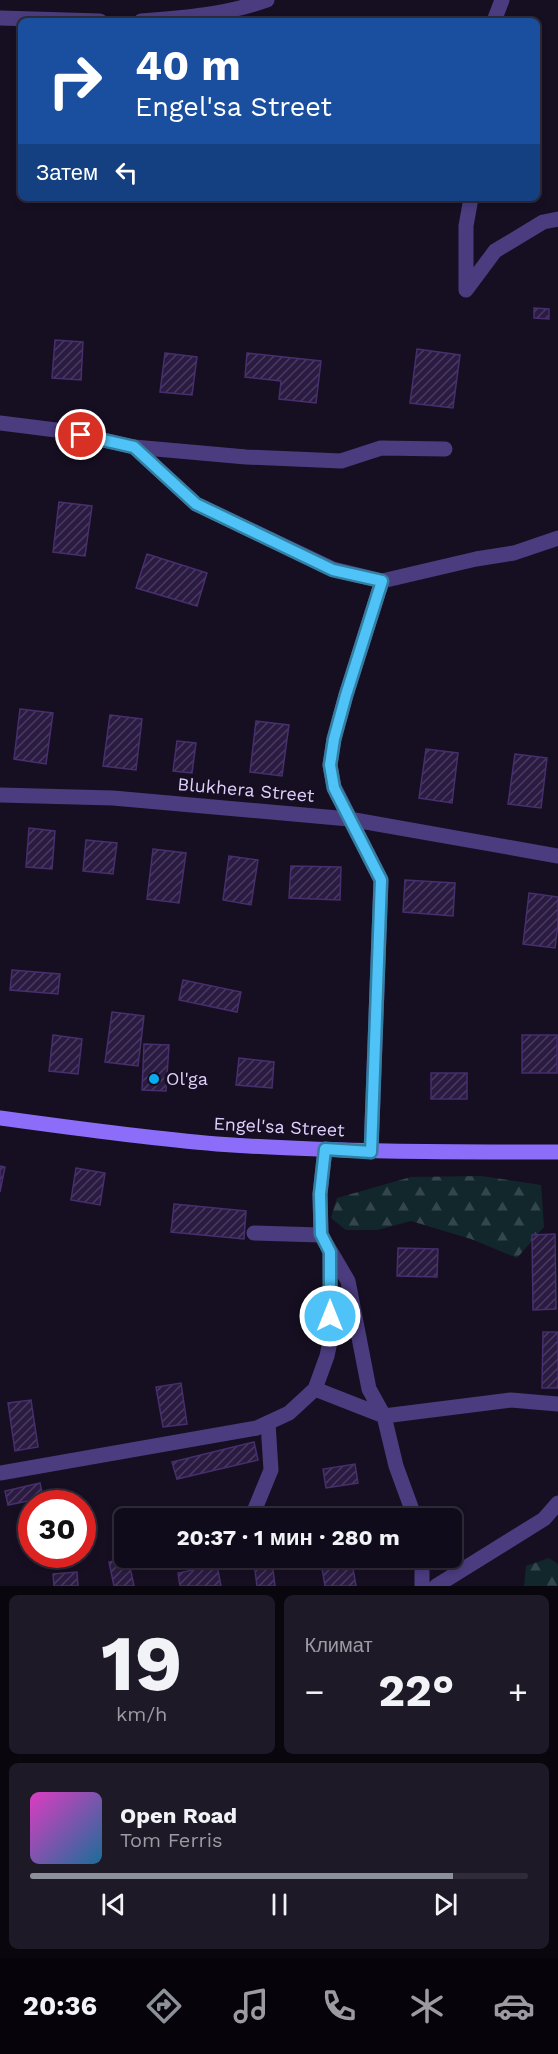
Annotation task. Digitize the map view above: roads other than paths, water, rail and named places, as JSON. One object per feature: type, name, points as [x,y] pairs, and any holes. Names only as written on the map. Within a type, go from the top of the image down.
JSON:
[{"type":"main road","name":"Engel'sa Street","points":[[0,1118],[125,1135],[217,1144],[371,1152],[558,1152]]},
{"type":"street","points":[[185,18],[249,7],[267,0]]},
{"type":"street","points":[[495,18],[502,0]]},
{"type":"street","points":[[0,18],[18,19]]},
{"type":"street","points":[[470,201],[465,226],[466,290],[495,251],[543,222],[558,219]]},
{"type":"street","points":[[0,423],[64,431],[134,447],[246,457],[341,461],[381,448],[445,449]]},
{"type":"street","points":[[134,447],[196,504],[333,570],[382,581],[476,559],[514,553],[558,538]]},
{"type":"street","points":[[371,1152],[381,880],[334,788],[330,765],[334,739],[346,695],[382,581]]},
{"type":"street","name":"Blukhera Street","points":[[0,795],[112,798],[349,819],[558,856]]},
{"type":"street","points":[[325,1149],[320,1194],[321,1234],[348,1281],[369,1389],[384,1416],[396,1466],[412,1508]]},
{"type":"street","points":[[254,1233],[321,1234]]},
{"type":"street","points":[[0,1473],[257,1428],[289,1413],[315,1389],[327,1356],[331,1337],[330,1252]]},
{"type":"street","points":[[315,1389],[384,1416],[511,1400],[558,1404]]},
{"type":"street","points":[[255,1508],[271,1470],[268,1423]]},
{"type":"street","points":[[436,1586],[544,1519],[558,1503]]},
{"type":"street","points":[[422,1568],[422,1586]]},
{"type":"place","name":"Ol'ga","points":[[154,1079]]}]
